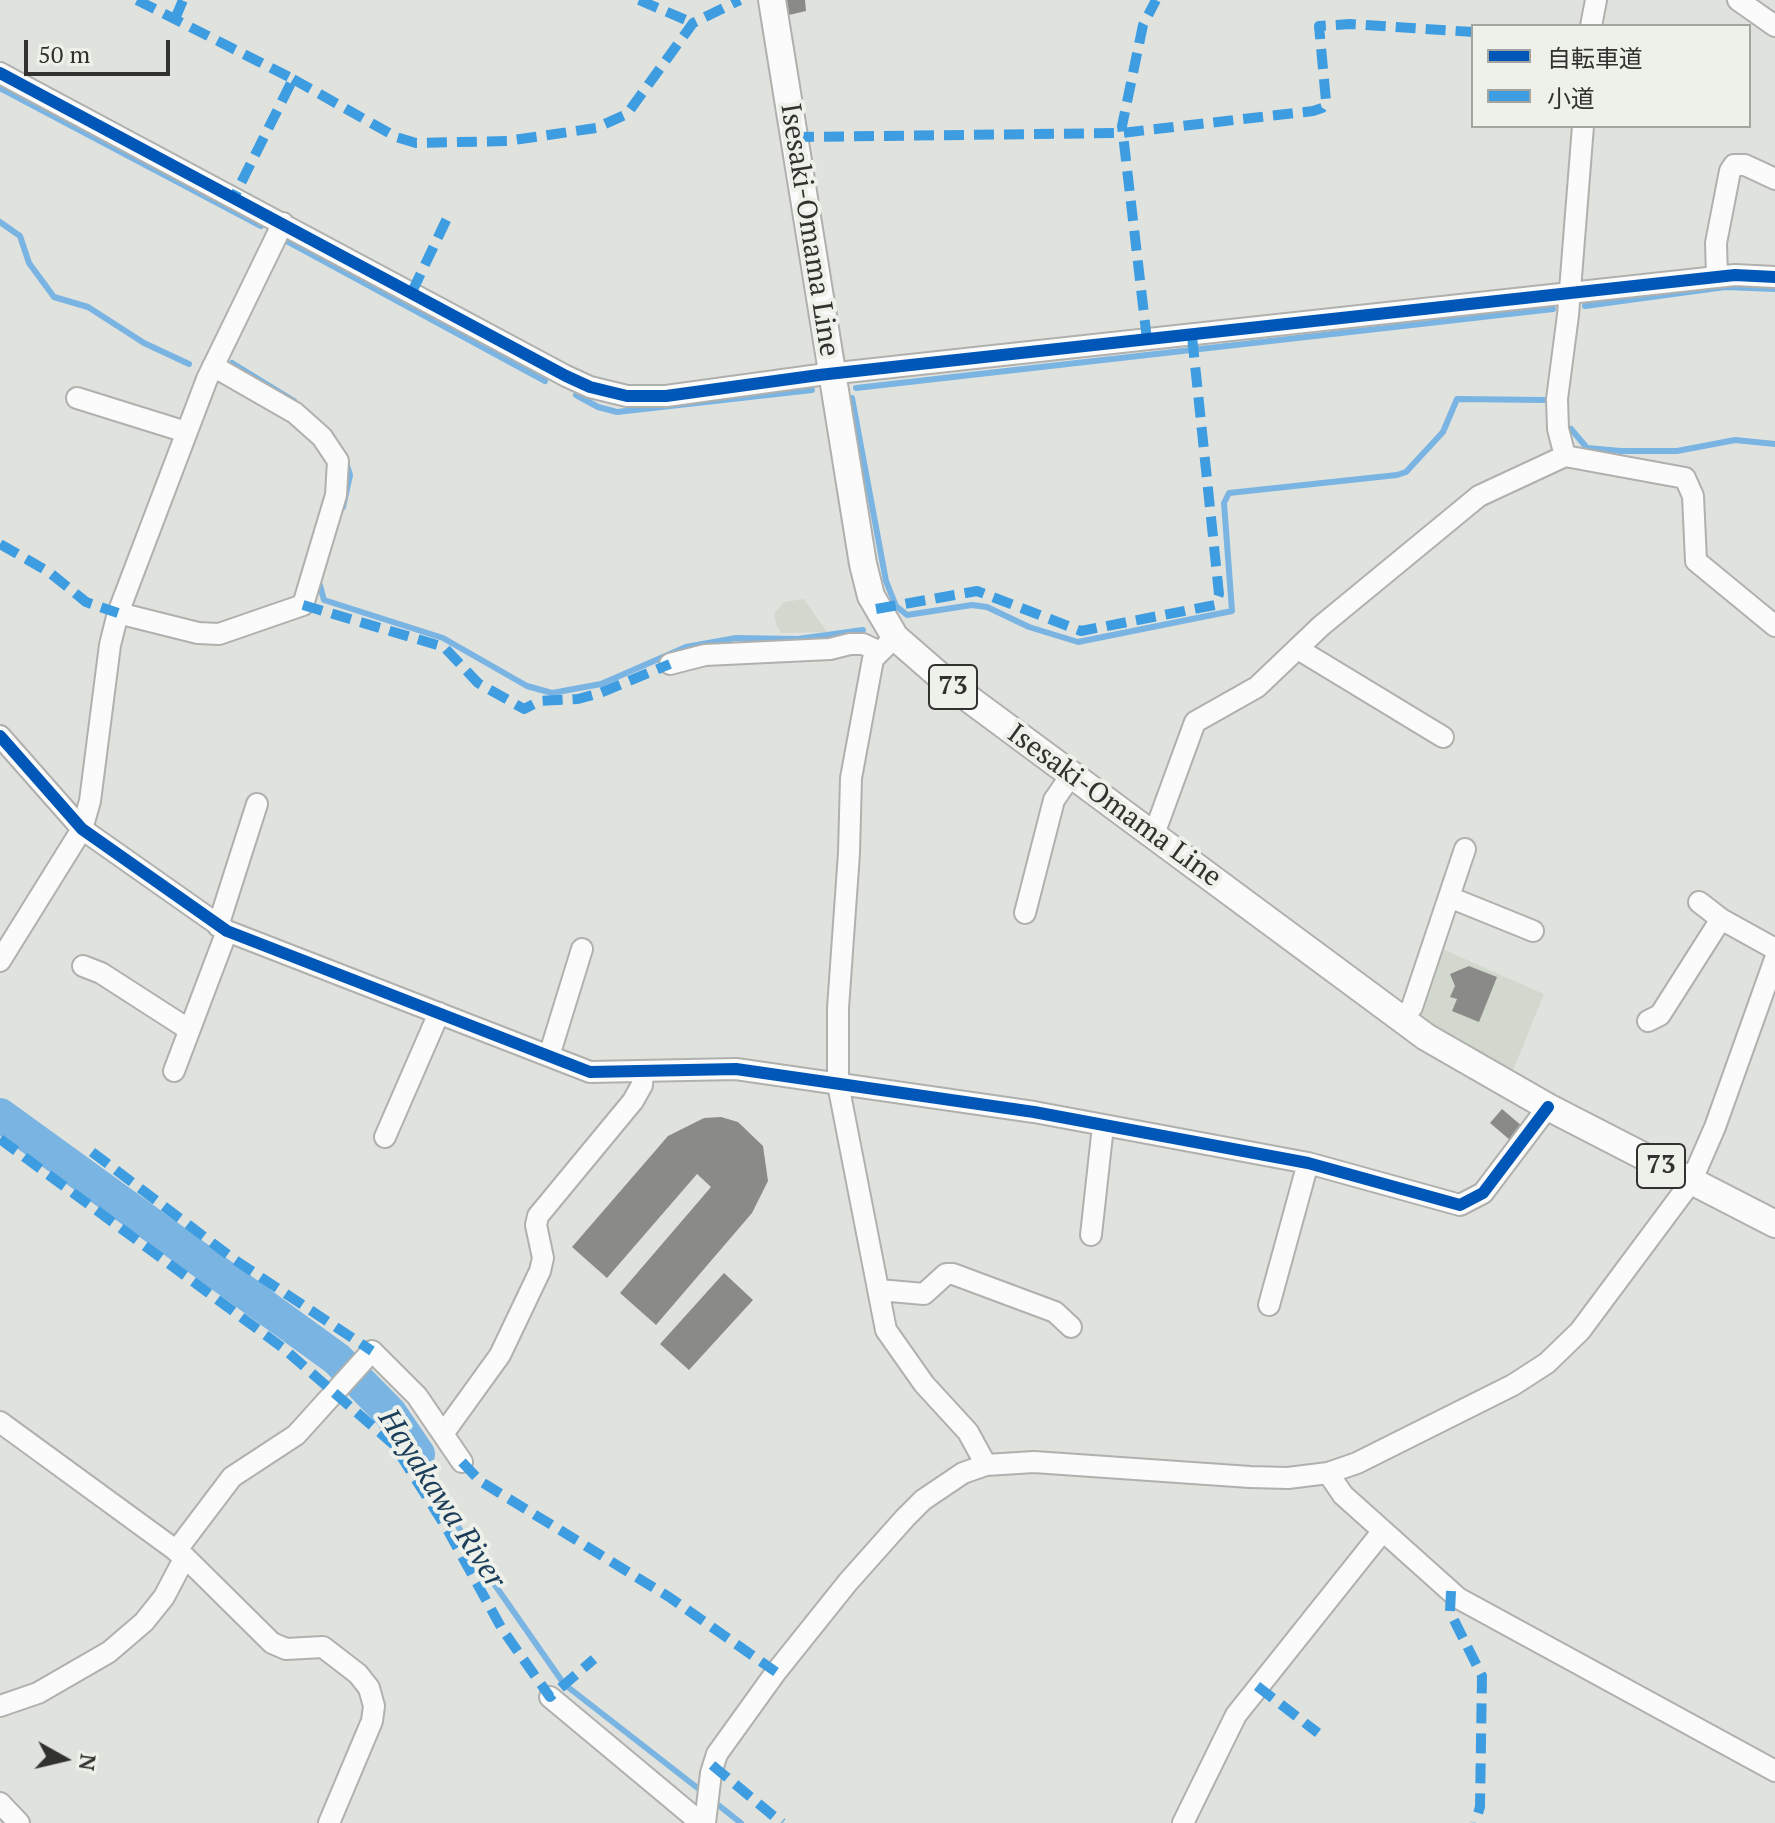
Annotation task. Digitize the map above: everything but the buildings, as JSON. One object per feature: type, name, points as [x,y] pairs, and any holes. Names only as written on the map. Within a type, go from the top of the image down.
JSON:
[{"type":"main road","name":"Isesaki-Omama Line","points":[[772,0],[868,584],[886,644],[949,684],[1441,1047],[1548,1107],[1775,1224]]},
{"type":"street","points":[[1591,24],[1596,0]]},
{"type":"street","points":[[1738,0],[1775,26]]},
{"type":"street","points":[[0,73],[566,376],[610,393],[666,396],[832,373],[1717,277],[1775,277]]},
{"type":"street","points":[[1565,456],[1558,429],[1557,399],[1583,128]]},
{"type":"street","points":[[1717,277],[1716,243],[1730,171],[1734,165],[1745,165],[1775,179]]},
{"type":"street","points":[[0,961],[82,829],[90,801],[110,645],[118,613],[213,366],[283,223]]},
{"type":"street","points":[[118,613],[198,633],[219,634],[303,605],[336,495],[338,461],[322,437],[295,413],[213,366]]},
{"type":"street","points":[[77,398],[186,432]]},
{"type":"street","points":[[1154,834],[1195,722],[1257,687],[1479,496],[1565,456],[1685,478],[1693,496],[1696,561],[1775,626]]},
{"type":"street","points":[[670,664],[705,655],[886,644],[865,692],[851,778],[838,1008],[838,1084],[886,1330],[901,1356],[968,1432],[986,1465]]},
{"type":"street","points":[[1298,649],[1443,737]]},
{"type":"street","points":[[0,736],[82,829],[223,928],[590,1072],[709,1067],[838,1084],[1103,1126],[1308,1163],[1460,1205],[1483,1193],[1548,1107]]},
{"type":"street","points":[[1025,913],[1054,800],[1072,774]]},
{"type":"street","points":[[174,1071],[223,928],[257,804]]},
{"type":"street","points":[[1402,1020],[1412,1007],[1465,849]]},
{"type":"street","points":[[1449,897],[1533,931]]},
{"type":"street","points":[[1699,902],[1721,919],[1775,949]]},
{"type":"street","points":[[1648,1021],[1660,1015],[1721,919]]},
{"type":"street","points":[[549,1056],[582,949]]},
{"type":"street","points":[[704,1821],[717,1754],[776,1672],[848,1582],[923,1500],[963,1473],[986,1465],[1034,1462],[1263,1478],[1328,1473],[1418,1433],[1513,1385],[1547,1363],[1580,1331],[1691,1182],[1715,1127],[1775,959]]},
{"type":"street","points":[[83,966],[101,973],[188,1029]]},
{"type":"street","points":[[385,1137],[439,1013]]},
{"type":"street","points":[[443,1434],[500,1355],[540,1271],[543,1258],[536,1225],[538,1216],[633,1101],[642,1085],[643,1072]]},
{"type":"street","points":[[1091,1235],[1103,1126]]},
{"type":"street","points":[[1269,1305],[1308,1163]]},
{"type":"street","points":[[879,1290],[924,1294],[946,1274],[953,1274],[1055,1312],[1071,1327]]},
{"type":"street","points":[[0,1706],[38,1693],[109,1652],[158,1605],[181,1554],[232,1477],[296,1435],[372,1351],[417,1396],[462,1462]]},
{"type":"street","points":[[0,1422],[181,1554],[272,1643],[286,1649],[323,1647],[358,1674],[369,1688],[374,1706],[372,1721],[329,1823]]},
{"type":"street","points":[[1328,1473],[1343,1495],[1458,1598],[1775,1770]]},
{"type":"street","points":[[1183,1823],[1236,1715],[1382,1532]]},
{"type":"street","points":[[550,1697],[704,1821]]},
{"type":"street","points":[[0,1803],[19,1823]]},
{"type":"shaded area","points":[[804,599],[827,632],[782,633],[774,614],[784,602]]},
{"type":"shaded area","points":[[1438,947],[1544,994],[1512,1073],[1432,1026],[1416,1012]]},
{"type":"waterway","points":[[0,88],[261,226]]},
{"type":"waterway","points":[[0,222],[20,236],[29,263],[54,297],[88,307],[144,343],[189,364]]},
{"type":"waterway","points":[[285,240],[545,381]]},
{"type":"waterway","points":[[1585,306],[1725,287],[1775,289]]},
{"type":"waterway","points":[[856,388],[1553,309]]},
{"type":"waterway","points":[[232,363],[294,401]]},
{"type":"waterway","points":[[576,395],[598,407],[617,412],[812,390]]},
{"type":"waterway","points":[[852,398],[886,581],[896,606],[907,615],[972,605],[987,607],[1029,627],[1078,642],[1232,611],[1224,503],[1229,493],[1397,475],[1406,472],[1443,432],[1457,399],[1545,400]]},
{"type":"waterway","points":[[1571,429],[1587,448],[1621,451],[1677,451],[1735,440],[1775,444]]},
{"type":"waterway","points":[[343,507],[350,475],[344,456]]},
{"type":"waterway","points":[[319,582],[324,600],[443,638],[527,686],[552,693],[601,684],[686,647],[736,638],[798,639],[863,630]]},
{"type":"waterway","name":"Hayakawa River","points":[[0,1115],[337,1359],[390,1413],[418,1454]]},
{"type":"waterway","name":"Hayakawa River","points":[[418,1454],[474,1555],[564,1684],[704,1793]]},
{"type":"waterway","name":"Hayakawa River","points":[[712,1800],[741,1823]]},
{"type":"marked path","points":[[137,0],[293,79],[234,197]]},
{"type":"marked path","points":[[175,19],[183,0]]},
{"type":"marked path","points":[[639,0],[693,23]]},
{"type":"marked path","points":[[293,79],[396,137],[416,143],[507,141],[596,128],[627,114],[693,23],[740,0]]},
{"type":"marked path","points":[[1147,340],[1122,126],[1143,25],[1156,0]]},
{"type":"marked path","points":[[794,137],[1121,133],[1313,111],[1322,108],[1326,101],[1319,26],[1350,24],[1471,32]]},
{"type":"marked path","points":[[412,292],[450,212]]},
{"type":"marked path","points":[[876,609],[977,591],[1081,631],[1215,605],[1219,594],[1192,336]]},
{"type":"marked path","points":[[0,544],[49,572],[86,602],[118,613]]},
{"type":"marked path","points":[[303,605],[444,647],[478,683],[524,709],[540,701],[578,699],[600,693],[670,664]]},
{"type":"marked path","points":[[0,1139],[283,1348],[394,1445],[447,1529],[502,1629],[550,1697],[594,1659]]},
{"type":"marked path","points":[[92,1152],[235,1260],[372,1351]]},
{"type":"marked path","points":[[462,1462],[480,1481],[669,1597],[776,1672]]},
{"type":"marked path","points":[[1451,1591],[1450,1612],[1482,1676],[1480,1807],[1475,1823]]},
{"type":"marked path","points":[[1257,1686],[1318,1733]]},
{"type":"marked path","points":[[712,1765],[782,1823]]},
{"type":"cycle path","points":[[0,73],[566,376],[590,387],[627,396],[666,396],[819,375],[1735,275],[1775,277]]},
{"type":"cycle path","points":[[0,736],[82,829],[227,931],[590,1072],[736,1069],[1034,1112],[1308,1163],[1460,1205],[1483,1193],[1548,1107]]}]
